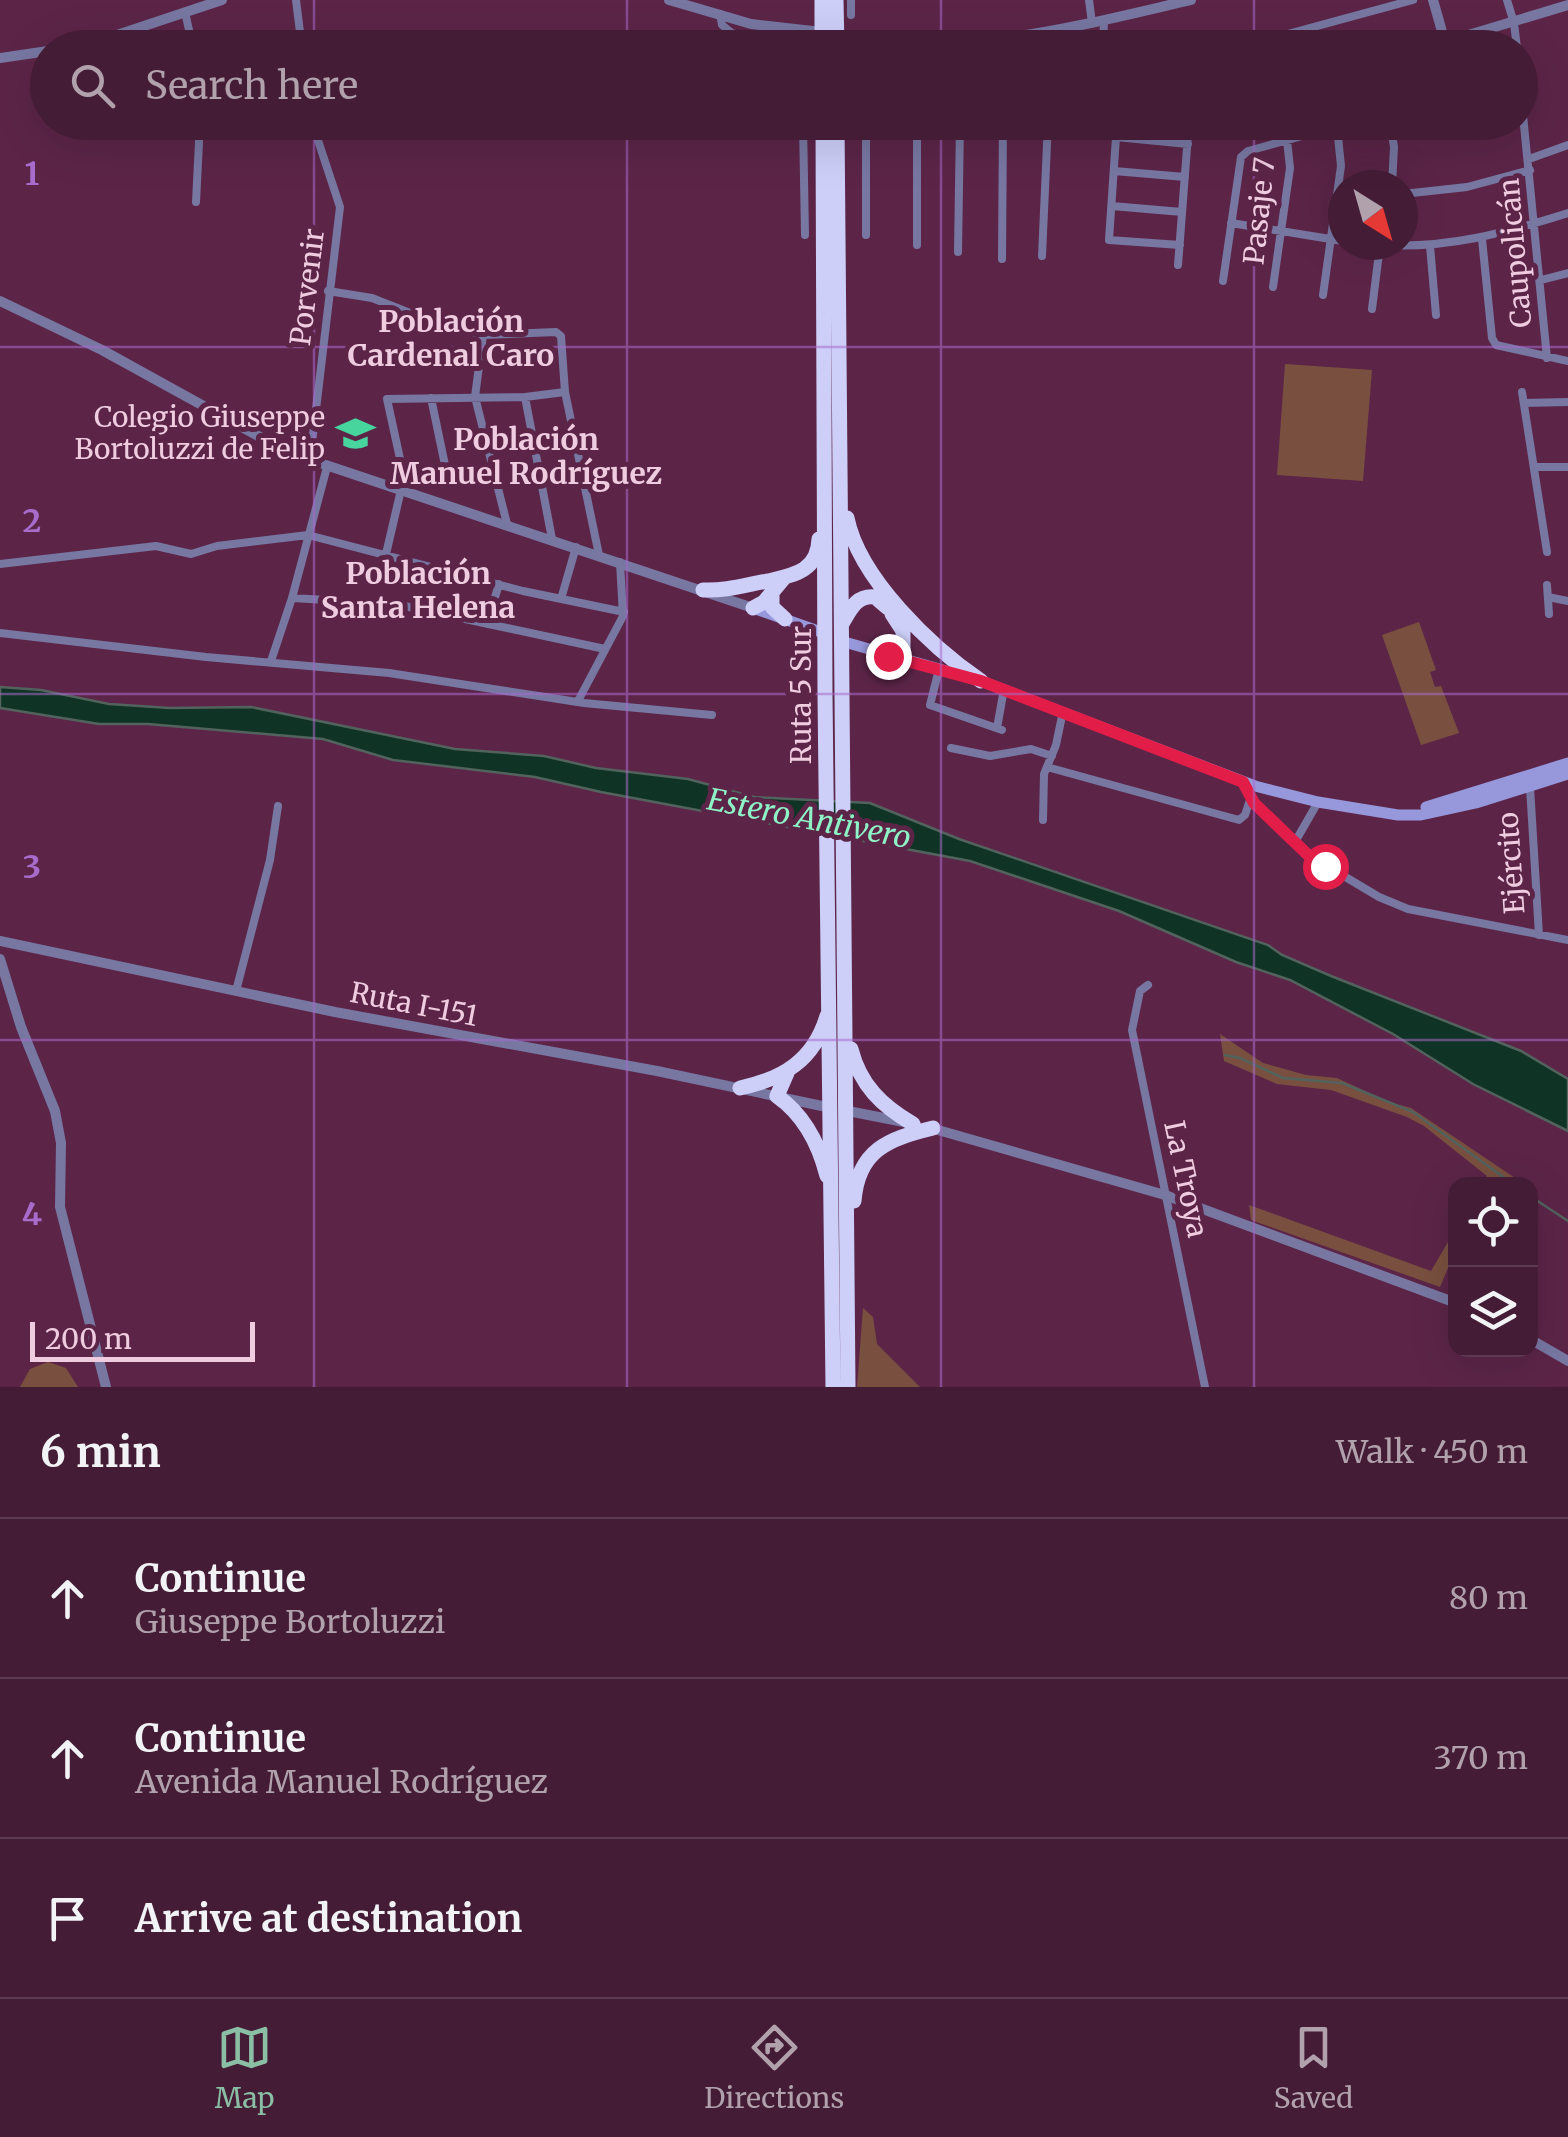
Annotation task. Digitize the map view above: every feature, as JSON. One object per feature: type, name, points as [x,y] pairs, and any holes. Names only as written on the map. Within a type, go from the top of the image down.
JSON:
[{"type":"highway","points":[[822,0],[822,30]]},
{"type":"highway","points":[[836,0],[840,30]]},
{"type":"highway","name":"Ruta 5 Sur","points":[[823,140],[826,612],[833,691],[835,883],[830,1002],[834,1387]]},
{"type":"highway","name":"Ruta 5 Sur","points":[[833,691],[841,625],[838,140]]},
{"type":"highway","points":[[703,590],[769,586],[808,567],[818,554],[827,438]]},
{"type":"highway","points":[[841,474],[847,520],[858,555],[911,632]]},
{"type":"highway","points":[[788,577],[815,585],[826,612]]},
{"type":"highway","points":[[753,608],[760,605],[769,586]]},
{"type":"highway","points":[[769,586],[772,607],[785,619]]},
{"type":"highway","points":[[841,625],[854,604],[862,598],[875,597],[911,632],[981,681]]},
{"type":"highway","points":[[896,658],[911,632]]},
{"type":"highway","name":"Ruta 5 Sur","points":[[835,883],[844,1013],[848,1387]]},
{"type":"highway","points":[[830,1002],[817,1041],[787,1074],[777,1096],[800,1117],[816,1144],[832,1206]]},
{"type":"highway","points":[[844,1013],[852,1055],[864,1082],[881,1101],[913,1124]]},
{"type":"highway","points":[[740,1088],[787,1074]]},
{"type":"highway","points":[[888,1119],[893,1132],[888,1142]]},
{"type":"highway","points":[[847,1290],[856,1181],[869,1158],[888,1142],[932,1128]]},
{"type":"main road","points":[[753,608],[818,631]]},
{"type":"main road","points":[[848,643],[1004,689],[1243,782],[1255,792],[1405,816],[1432,814],[1568,774]]},
{"type":"main road","points":[[1388,812],[1434,805],[1568,763]]},
{"type":"street","points":[[132,30],[222,0]]},
{"type":"street","points":[[296,0],[300,30]]},
{"type":"street","points":[[669,0],[698,4],[751,24],[804,30]]},
{"type":"street","points":[[851,0],[851,15]]},
{"type":"street","points":[[1088,0],[1100,30]]},
{"type":"street","points":[[1052,30],[1098,22],[1139,6],[1191,0]]},
{"type":"street","points":[[1302,30],[1412,0]]},
{"type":"street","points":[[1433,0],[1442,30]]},
{"type":"street","points":[[1507,0],[1515,30]]},
{"type":"street","points":[[1486,30],[1568,5]]},
{"type":"street","points":[[185,12],[188,30]]},
{"type":"street","points":[[720,14],[722,25],[728,30]]},
{"type":"street","points":[[0,58],[30,54]]},
{"type":"street","points":[[196,202],[199,140]]},
{"type":"street","name":"Porvenir","points":[[310,460],[340,203],[318,140]]},
{"type":"street","points":[[803,140],[804,235]]},
{"type":"street","points":[[866,140],[866,235]]},
{"type":"street","points":[[917,140],[918,246]]},
{"type":"street","points":[[958,252],[959,140]]},
{"type":"street","points":[[1002,259],[1003,140]]},
{"type":"street","points":[[1042,256],[1047,140]]},
{"type":"street","points":[[1116,140],[1110,240],[1180,245]]},
{"type":"street","points":[[1140,140],[1188,144]]},
{"type":"street","points":[[1178,265],[1188,140]]},
{"type":"street","points":[[1223,280],[1240,160],[1244,154],[1288,140]]},
{"type":"street","name":"Pasaje 7","points":[[1273,287],[1290,158],[1288,140]]},
{"type":"street","points":[[1338,140],[1340,170]]},
{"type":"street","points":[[1393,140],[1393,170]]},
{"type":"street","name":"Caupolicán","points":[[1527,140],[1547,358]]},
{"type":"street","points":[[1529,158],[1568,145]]},
{"type":"street","points":[[1418,193],[1466,188],[1530,170]]},
{"type":"street","points":[[1114,171],[1185,176]]},
{"type":"street","points":[[1112,206],[1182,212]]},
{"type":"street","points":[[1418,246],[1482,239],[1568,212]]},
{"type":"street","points":[[1231,223],[1328,239]]},
{"type":"street","points":[[1482,239],[1492,338],[1496,345],[1568,361]]},
{"type":"street","points":[[1430,246],[1436,316]]},
{"type":"street","points":[[1323,295],[1328,260]]},
{"type":"street","points":[[1372,309],[1380,260]]},
{"type":"street","points":[[1541,280],[1568,273]]},
{"type":"street","points":[[328,291],[372,298],[428,320],[483,335],[556,332],[561,336],[564,392],[599,555]]},
{"type":"street","points":[[0,302],[102,350],[243,428],[326,467],[753,608]]},
{"type":"street","points":[[483,335],[475,397],[507,524]]},
{"type":"street","points":[[386,554],[404,477],[388,399],[525,397],[564,392]]},
{"type":"street","points":[[1522,392],[1546,552]]},
{"type":"street","points":[[525,397],[552,539]]},
{"type":"street","points":[[404,477],[445,465],[431,398]]},
{"type":"street","points":[[1524,403],[1568,402]]},
{"type":"street","points":[[1534,467],[1568,466]]},
{"type":"street","points":[[271,661],[292,598],[326,467]]},
{"type":"street","points":[[0,564],[156,546],[191,554],[234,543],[308,535],[624,612]]},
{"type":"street","points":[[561,599],[576,547]]},
{"type":"street","points":[[578,701],[624,612],[620,562]]},
{"type":"street","points":[[487,624],[499,584]]},
{"type":"street","points":[[1547,584],[1549,614]]},
{"type":"street","points":[[1548,597],[1568,601]]},
{"type":"street","points":[[292,598],[382,602],[605,650]]},
{"type":"street","points":[[0,632],[206,658],[389,673],[578,701],[712,715]]},
{"type":"street","points":[[939,669],[930,705],[999,729],[1004,689]]},
{"type":"street","points":[[1044,820],[1043,780],[1063,711]]},
{"type":"street","points":[[950,748],[990,756],[1030,749],[1052,756]]},
{"type":"street","points":[[1048,767],[1239,820],[1255,792]]},
{"type":"street","name":"Ejército","points":[[1530,787],[1539,935]]},
{"type":"street","points":[[1255,792],[1262,810],[1294,842],[1325,866],[1395,904],[1568,940]]},
{"type":"street","points":[[1294,842],[1318,802]]},
{"type":"street","points":[[236,991],[270,860],[278,806]]},
{"type":"street","name":"Ruta I-151","points":[[0,941],[822,1106]]},
{"type":"street","points":[[0,959],[21,1027],[55,1111],[61,1143],[60,1207],[106,1387]]},
{"type":"street","name":"La Troya","points":[[1148,985],[1140,992],[1132,1030],[1205,1387]]},
{"type":"street","points":[[853,1112],[932,1128],[1165,1195],[1448,1300]]},
{"type":"street","points":[[1538,1344],[1568,1361]]},
{"type":"shaded area","points":[[1285,364],[1372,370],[1363,481],[1277,475]]},
{"type":"shaded area","points":[[1419,622],[1436,670],[1430,672],[1435,687],[1441,686],[1459,733],[1421,745],[1382,635]]},
{"type":"shaded area","points":[[1220,1034],[1263,1063],[1306,1075],[1337,1078],[1411,1108],[1514,1177],[1486,1177],[1424,1126],[1407,1117],[1331,1090],[1277,1084],[1224,1061]]},
{"type":"shaded area","points":[[1249,1205],[1431,1271],[1448,1242],[1448,1268],[1440,1287],[1251,1220]]},
{"type":"shaded area","points":[[863,1308],[873,1317],[877,1344],[920,1387],[857,1387]]},
{"type":"shaded area","points":[[48,1362],[66,1368],[78,1387],[20,1387],[30,1369]]},
{"type":"water","name":"Estero Antivero","points":[[0,687],[41,690],[109,704],[251,707],[455,749],[544,756],[596,768],[688,779],[754,797],[870,803],[959,839],[1268,945],[1331,976],[1521,1051],[1568,1079],[1568,1131],[1473,1084],[1393,1034],[1290,980],[1236,962],[1119,911],[970,861],[535,777],[393,760],[323,739],[148,724],[99,724],[0,708]]},
{"type":"waterway","points":[[1225,1055],[1283,1078],[1342,1083],[1413,1112],[1503,1177]]},
{"type":"waterway","points":[[1538,1201],[1568,1221]]},
{"type":"place","name":"Colegio Giuseppe Bortoluzzi de Felip","points":[[355,433]]},
{"type":"district","name":"Población Cardenal Caro","points":[[451,339]]},
{"type":"district","name":"Población Manuel Rodríguez","points":[[526,457]]},
{"type":"district","name":"Población Santa Helena","points":[[418,591]]},
{"type":"route","points":[[888,656],[981,681],[1243,782],[1254,803],[1325,866]]}]
